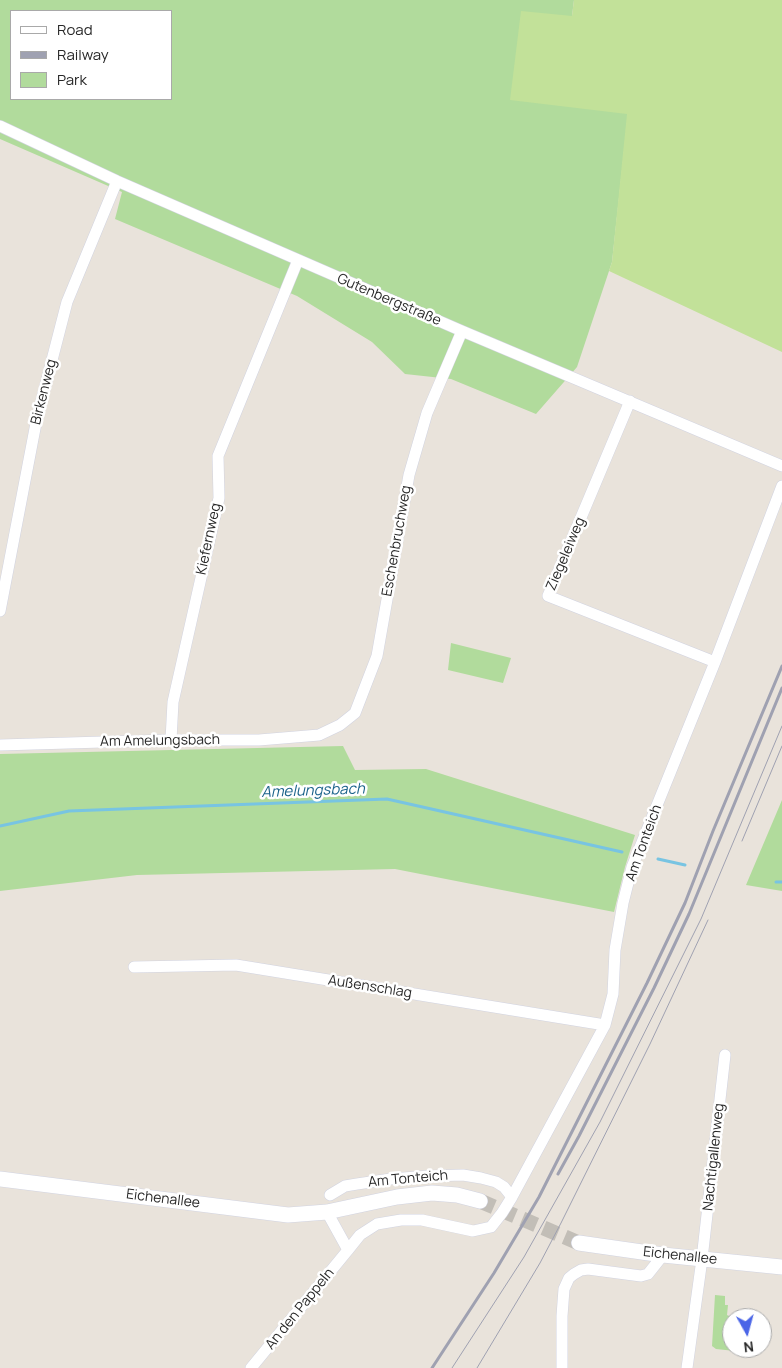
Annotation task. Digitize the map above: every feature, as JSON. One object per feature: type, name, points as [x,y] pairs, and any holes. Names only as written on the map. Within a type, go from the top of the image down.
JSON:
[{"type":"street","name":"Gutenbergstraße","points":[[0,126],[117,181],[298,260],[782,466]]},
{"type":"street","name":"Birkenweg","points":[[0,611],[37,418],[67,302],[117,181]]},
{"type":"street","name":"Kiefernweg","points":[[172,740],[173,702],[219,498],[218,456],[298,260]]},
{"type":"street","name":"Eschenbruchweg","points":[[319,735],[340,725],[355,713],[377,656],[409,475],[428,413],[462,331]]},
{"type":"street","name":"Ziegeleiweg","points":[[630,401],[548,596],[716,662]]},
{"type":"street","name":"Am Tonteich","points":[[348,1250],[360,1235],[377,1224],[401,1220],[422,1220],[473,1231],[491,1227],[512,1197],[605,1025],[613,994],[616,941],[632,867],[716,662],[782,486]]},
{"type":"street","name":"Am Amelungsbach","points":[[0,745],[172,740],[259,740],[319,735]]},
{"type":"street","name":"Außenschlag","points":[[134,967],[236,965],[605,1025]]},
{"type":"street","name":"Nachtigallenweg","points":[[687,1368],[702,1259],[725,1055]]},
{"type":"street","name":"Am Tonteich","points":[[330,1195],[345,1186],[429,1176],[463,1175],[496,1182],[504,1187],[512,1197]]},
{"type":"street","name":"Eichenallee","points":[[0,1179],[288,1215],[327,1212],[397,1197],[432,1193],[457,1195],[480,1201]]},
{"type":"street","points":[[327,1212],[348,1250]]},
{"type":"street","name":"Eichenallee","points":[[578,1243],[663,1256],[782,1267]]},
{"type":"street","name":"An den Pappeln","points":[[251,1368],[348,1250]]},
{"type":"street","points":[[562,1368],[564,1289],[569,1278],[581,1270],[588,1269],[641,1276],[648,1274],[663,1256]]},
{"type":"green space","points":[[0,0],[574,0],[572,16],[628,114],[612,262],[577,367],[536,414],[451,379],[405,374],[372,342],[297,296],[115,219],[122,192],[0,139]]},
{"type":"green space","points":[[574,0],[782,0],[782,352],[609,271],[612,262],[627,114],[510,100],[521,11],[572,16]]},
{"type":"green space","points":[[451,643],[511,658],[503,683],[448,670]]},
{"type":"green space","points":[[343,746],[355,770],[426,769],[635,835],[614,912],[395,869],[137,875],[0,891],[0,754]]},
{"type":"green space","points":[[782,800],[782,891],[746,885]]},
{"type":"green space","points":[[715,1295],[725,1296],[725,1305],[728,1305],[728,1308],[722,1308],[722,1350],[712,1346]]},
{"type":"waterway","name":"Amelungsbach","points":[[0,826],[69,811],[387,799],[622,852]]},
{"type":"waterway","name":"Amelungsbach","points":[[658,859],[685,865]]},
{"type":"waterway","name":"Amelungsbach","points":[[776,882],[782,882]]},
{"type":"tunnel","points":[[480,1201],[579,1243]]},
{"type":"tram line","points":[[452,1368],[524,1257],[600,1122],[701,919],[782,726]]},
{"type":"tram line","points":[[742,841],[782,746]]},
{"type":"tram line","points":[[477,1368],[540,1263],[561,1223],[650,1044],[708,920]]},
{"type":"railway","points":[[432,1368],[494,1273],[539,1197],[647,983],[685,903],[782,666]]},
{"type":"railway","points":[[558,1174],[654,988],[689,914],[782,688]]}]
